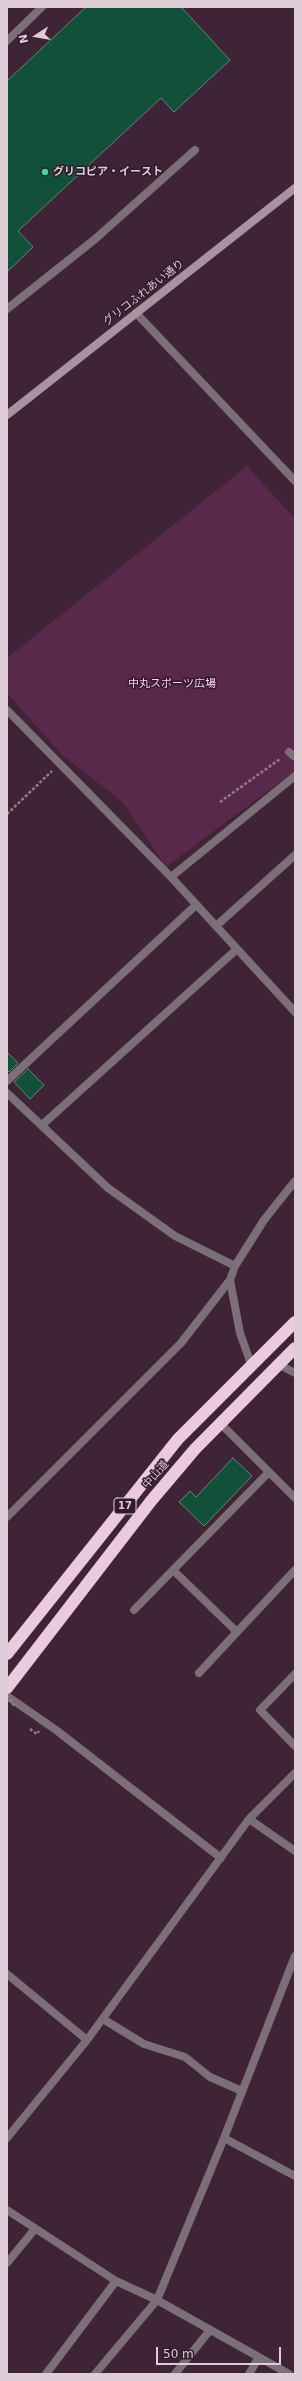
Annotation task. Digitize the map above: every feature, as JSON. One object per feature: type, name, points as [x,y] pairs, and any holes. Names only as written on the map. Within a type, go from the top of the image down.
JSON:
[{"type":"highway","name":"中山道","points":[[7,1654],[178,1439],[295,1322]]},
{"type":"highway","name":"中山道","points":[[7,1688],[151,1501],[220,1423],[295,1348]]},
{"type":"street","points":[[7,41],[42,7]]},
{"type":"street","points":[[7,309],[94,240],[195,150]]},
{"type":"street","name":"グリコふれあい通り","points":[[7,415],[295,188]]},
{"type":"street","points":[[136,313],[295,481]]},
{"type":"street","points":[[7,710],[171,877],[295,1012]]},
{"type":"street","points":[[171,877],[295,776]]},
{"type":"street","points":[[216,926],[295,855]]},
{"type":"street","points":[[7,1081],[196,905]]},
{"type":"street","points":[[42,1125],[237,949]]},
{"type":"street","points":[[7,1094],[108,1188],[175,1236],[235,1266]]},
{"type":"street","points":[[7,1518],[181,1343],[230,1280],[235,1266],[264,1220],[295,1181]]},
{"type":"street","points":[[230,1280],[240,1333],[252,1364]]},
{"type":"street","points":[[278,1364],[295,1373]]},
{"type":"street","points":[[220,1423],[295,1498]]},
{"type":"street","points":[[134,1610],[269,1472]]},
{"type":"street","points":[[173,1570],[237,1632]]},
{"type":"street","points":[[199,1673],[295,1570]]},
{"type":"street","points":[[295,1674],[260,1710],[295,1746]]},
{"type":"street","points":[[7,1696],[56,1730],[220,1858]]},
{"type":"street","points":[[7,2138],[103,2019],[249,1819],[295,1773]]},
{"type":"street","points":[[249,1819],[295,1851]]},
{"type":"street","points":[[95,2374],[157,2300],[224,2138],[295,1956]]},
{"type":"street","points":[[7,1974],[87,2040]]},
{"type":"street","points":[[103,2019],[144,2044],[185,2057],[210,2077],[242,2091]]},
{"type":"street","points":[[224,2138],[295,2176]]},
{"type":"street","points":[[7,2210],[34,2230],[116,2281],[157,2300],[289,2374]]},
{"type":"street","points":[[7,2263],[34,2230]]},
{"type":"street","points":[[46,2374],[116,2281]]},
{"type":"street","points":[[175,2374],[210,2330]]},
{"type":"street","points":[[249,2374],[259,2357]]},
{"type":"path","points":[[220,802],[279,760]]},
{"type":"path","points":[[7,814],[60,764]]},
{"type":"path","points":[[7,1696],[15,1707]]},
{"type":"green space","name":"中丸スポーツ広場","points":[[247,466],[295,519],[295,771],[166,867],[122,802],[61,754],[7,693],[7,658]]},
{"type":"building","name":"グリコピア・イースト","points":[[86,7],[181,7],[230,60],[174,112],[161,98],[18,231],[33,247],[7,272],[7,81]]},
{"type":"building","points":[[7,1052],[18,1063],[9,1072],[7,1070]]},
{"type":"building","points":[[28,1069],[44,1085],[30,1099],[14,1082]]},
{"type":"building","points":[[233,1458],[252,1476],[204,1526],[179,1502],[190,1491],[196,1497]]},
{"type":"place","name":"グリコピア・イースト","points":[[45,172]]}]
